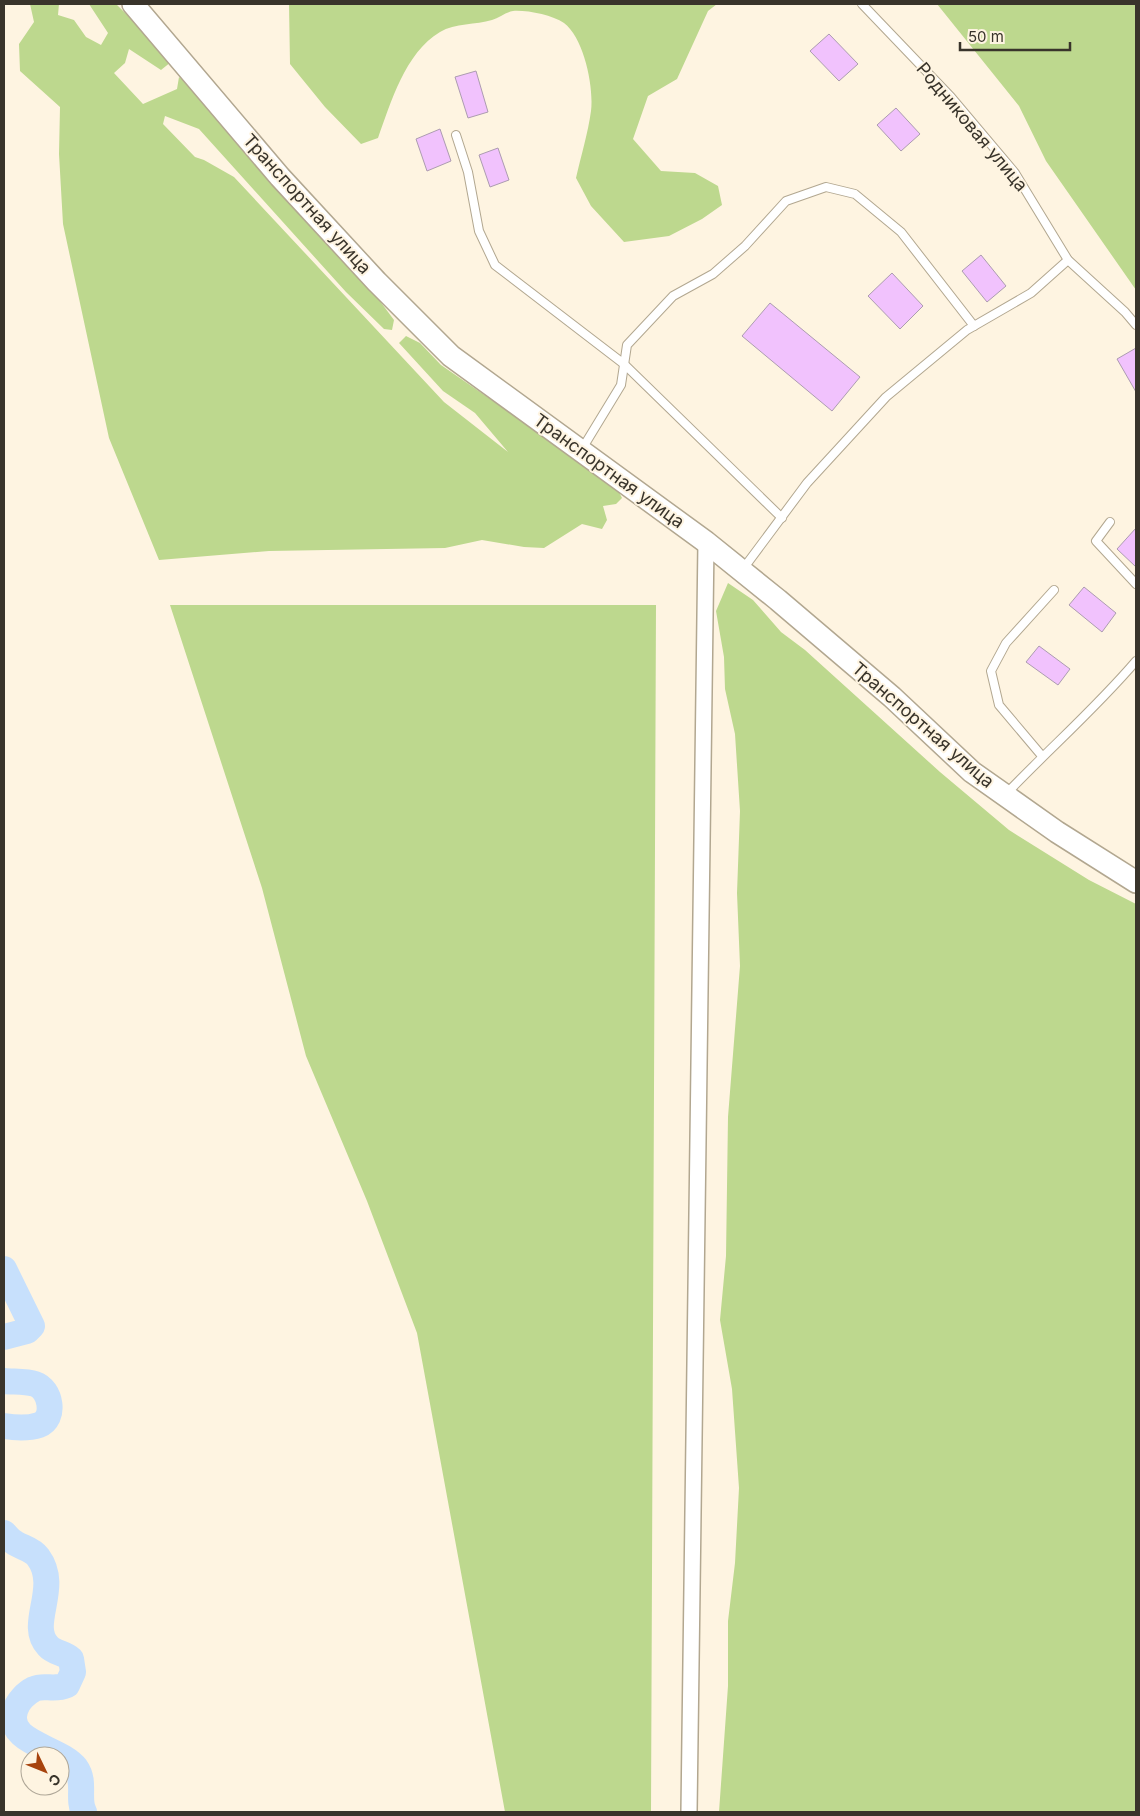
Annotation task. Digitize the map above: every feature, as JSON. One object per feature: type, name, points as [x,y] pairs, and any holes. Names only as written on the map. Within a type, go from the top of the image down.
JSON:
[{"type":"main road","name":"Транспортная улица","points":[[133,4],[280,177],[377,282],[445,350],[706,542],[892,697],[972,772],[1057,832],[1136,882]]},
{"type":"street","points":[[689,1812],[695,1466],[700,872],[706,542]]},
{"type":"lane","name":"Родниковая улица","points":[[862,4],[951,98],[1015,172],[1068,260],[1136,325]]},
{"type":"lane","points":[[456,135],[468,172],[479,231],[495,265],[624,364],[782,518]]},
{"type":"lane","points":[[581,451],[621,385],[627,345],[673,296],[713,274],[745,246],[786,201],[826,187],[855,194],[901,232],[974,326]]},
{"type":"lane","points":[[742,571],[807,483],[886,397],[974,326],[1032,292],[1068,260]]},
{"type":"lane","points":[[1110,522],[1096,541],[1136,584]]},
{"type":"lane","points":[[1042,756],[999,704],[991,671],[1006,643],[1054,590]]},
{"type":"lane","points":[[1005,795],[1042,756],[1108,694],[1136,661]]},
{"type":"green space","points":[[30,4],[59,4],[58,15],[74,20],[86,37],[101,45],[108,33],[89,4],[116,4],[167,54],[171,62],[161,70],[129,49],[125,63],[114,73],[143,104],[177,89],[179,77],[199,92],[325,242],[359,273],[394,320],[392,330],[384,329],[346,292],[199,129],[165,116],[163,124],[195,157],[234,177],[444,402],[508,452],[475,413],[443,391],[399,343],[406,336],[420,343],[441,365],[616,486],[622,498],[616,504],[603,506],[607,520],[602,529],[582,524],[544,548],[524,547],[482,540],[445,548],[269,551],[159,560],[109,438],[63,224],[59,154],[60,107],[20,71],[19,44],[34,22]]},
{"type":"green space","points":[[289,4],[717,4],[708,11],[677,79],[648,96],[633,139],[661,171],[695,173],[718,186],[722,205],[702,219],[669,236],[624,242],[591,206],[576,178],[591,111],[592,101],[589,77],[577,40],[571,30],[559,20],[525,11],[513,11],[486,22],[452,27],[440,32],[417,52],[408,65],[394,94],[378,138],[361,144],[325,107],[290,64]]},
{"type":"green space","points":[[937,4],[1136,4],[1136,290],[1046,161],[1019,106]]},
{"type":"green space","points":[[728,583],[753,600],[781,632],[805,650],[940,772],[1009,830],[1089,880],[1136,904],[1136,1812],[719,1812],[728,1686],[728,1621],[735,1563],[739,1488],[732,1389],[720,1320],[726,1256],[728,1117],[740,966],[737,893],[740,811],[735,734],[725,689],[724,657],[716,611]]},
{"type":"green space","points":[[170,605],[656,605],[651,1812],[505,1812],[417,1333],[367,1201],[306,1056],[262,888]]},
{"type":"building","points":[[829,34],[858,64],[839,81],[810,51]]},
{"type":"building","points":[[476,71],[488,112],[468,118],[455,77]]},
{"type":"building","points":[[896,108],[920,134],[901,151],[877,125]]},
{"type":"building","points":[[440,129],[451,161],[427,171],[416,139]]},
{"type":"building","points":[[498,148],[509,180],[490,187],[479,155]]},
{"type":"building","points":[[981,255],[1006,286],[987,302],[962,271]]},
{"type":"building","points":[[892,273],[923,306],[900,329],[868,296]]},
{"type":"building","points":[[770,303],[860,377],[832,411],[742,336]]},
{"type":"building","points":[[1136,348],[1136,392],[1117,359]]},
{"type":"building","points":[[1136,528],[1136,567],[1117,549]]},
{"type":"building","points":[[1084,587],[1116,613],[1102,632],[1069,605]]},
{"type":"building","points":[[1039,646],[1070,669],[1058,685],[1026,662]]},
{"type":"waterway","points":[[4,1269],[32,1326],[27,1331],[4,1337]]},
{"type":"waterway","points":[[4,1381],[35,1384],[45,1392],[49,1404],[48,1417],[39,1425],[22,1428],[4,1426]]},
{"type":"waterway","points":[[4,1533],[14,1542],[36,1554],[44,1569],[46,1593],[42,1616],[42,1637],[50,1648],[71,1659],[73,1672],[67,1685],[62,1687],[42,1687],[28,1693],[16,1708],[14,1722],[18,1730],[26,1738],[58,1755],[76,1768],[79,1773],[81,1802],[84,1812]]}]
